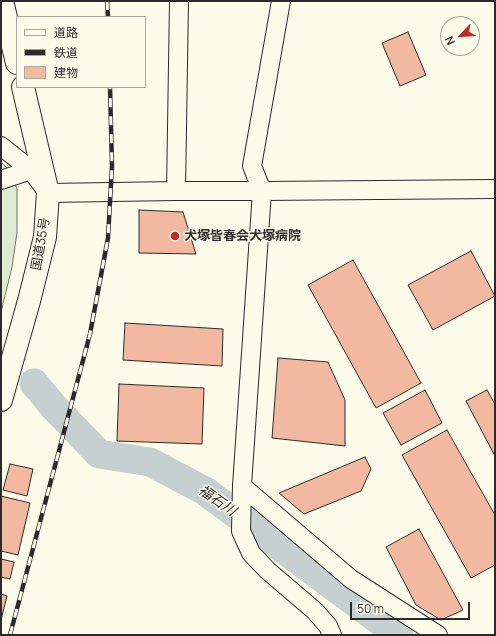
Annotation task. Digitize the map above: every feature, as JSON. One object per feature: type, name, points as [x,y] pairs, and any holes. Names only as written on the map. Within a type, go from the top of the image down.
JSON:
[{"type":"highway","points":[[2,1],[16,59]]},
{"type":"highway","name":"国道35号","points":[[1,400],[29,301],[45,237],[48,192],[23,88]]},
{"type":"street","points":[[176,190],[179,1]]},
{"type":"street","points":[[281,1],[252,166],[262,191],[242,487],[241,531],[251,553],[266,570],[315,611],[328,626],[332,635]]},
{"type":"street","points":[[1,146],[31,170],[48,192],[495,189]]},
{"type":"street","points":[[1,180],[31,170]]},
{"type":"street","points":[[242,487],[351,579],[438,635]]},
{"type":"green space","points":[[1,162],[9,170],[17,189],[17,232],[12,267],[1,312]]},
{"type":"building","points":[[408,32],[426,75],[400,86],[382,43]]},
{"type":"building","points":[[139,210],[183,212],[196,254],[139,253]]},
{"type":"building","points":[[471,251],[495,296],[433,330],[408,285]]},
{"type":"building","points":[[353,260],[421,383],[376,408],[308,285]]},
{"type":"building","points":[[125,323],[223,329],[222,366],[123,360]]},
{"type":"building","points":[[278,358],[328,362],[345,400],[345,446],[272,438]]},
{"type":"building","points":[[119,384],[204,388],[202,444],[117,441]]},
{"type":"building","points":[[425,390],[442,423],[401,445],[383,413]]},
{"type":"building","points":[[487,390],[495,404],[495,456],[466,401]]},
{"type":"building","points":[[447,430],[495,515],[495,565],[471,578],[402,455]]},
{"type":"building","points":[[365,457],[371,469],[361,491],[304,514],[279,493]]},
{"type":"building","points":[[10,464],[33,469],[27,496],[3,490]]},
{"type":"building","points":[[1,496],[30,503],[18,555],[1,551]]},
{"type":"building","points":[[419,529],[463,610],[441,620],[416,605],[386,547]]},
{"type":"building","points":[[1,559],[14,562],[10,579],[1,577]]},
{"type":"building","points":[[1,594],[7,596],[1,620]]},
{"type":"waterway","name":"福石川","points":[[34,383],[54,407],[99,454],[150,462],[205,491],[399,635]]},
{"type":"railway","points":[[107,1],[108,16]]},
{"type":"railway","points":[[10,635],[90,334],[108,238],[112,166],[110,88]]},
{"type":"place","name":"犬塚皆春会犬塚病院","points":[[175,236]]}]
